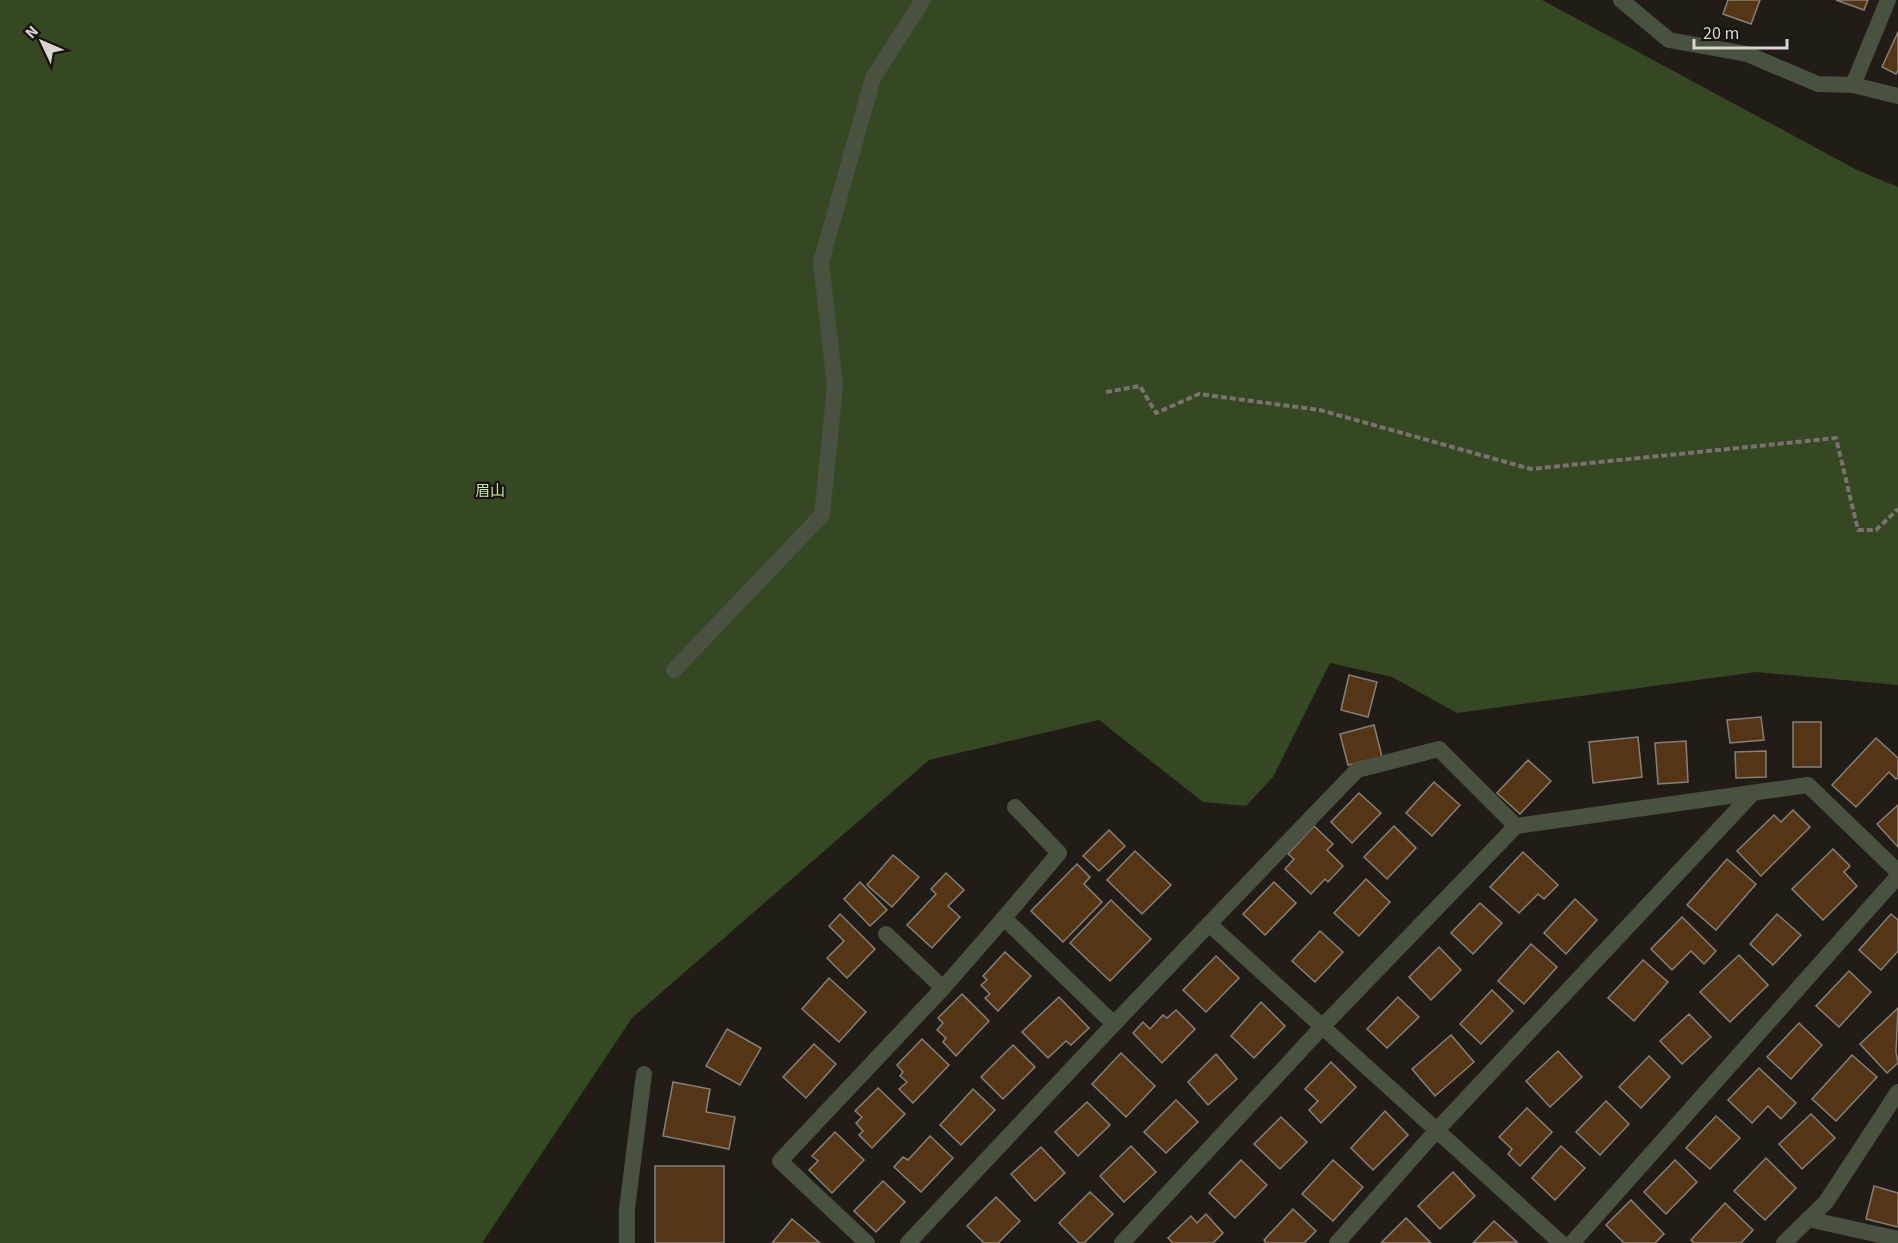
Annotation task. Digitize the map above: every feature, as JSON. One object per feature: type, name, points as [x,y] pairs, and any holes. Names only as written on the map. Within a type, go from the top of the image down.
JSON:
[{"type":"street","points":[[675,670],[822,515],[835,386],[821,261],[873,78],[923,0]]},
{"type":"street","points":[[1621,0],[1669,40],[1747,54],[1818,84],[1853,86],[1898,96]]},
{"type":"street","points":[[1853,86],[1888,0]]},
{"type":"street","points":[[908,1243],[1357,770],[1439,749],[1516,826]]},
{"type":"street","points":[[1122,1243],[1322,1027],[1516,826],[1808,784],[1898,874],[1572,1243]]},
{"type":"street","points":[[1337,1243],[1436,1131],[1753,793]]},
{"type":"street","points":[[867,1243],[780,1161],[943,988],[1059,853],[1015,807]]},
{"type":"street","points":[[1004,918],[1114,1024]]},
{"type":"street","points":[[1209,924],[1561,1243]]},
{"type":"street","points":[[886,934],[943,988]]},
{"type":"street","points":[[627,1243],[627,1209],[644,1074]]},
{"type":"street","points":[[1784,1243],[1826,1202],[1898,1092]]},
{"type":"street","points":[[1808,1219],[1898,1239]]},
{"type":"path","points":[[1106,392],[1140,386],[1156,413],[1199,394],[1320,410],[1531,470],[1836,438],[1858,530],[1876,530],[1898,510]]},
{"type":"green space","name":"眉山","points":[[0,0],[1542,0],[1857,170],[1898,187],[1898,685],[1756,672],[1457,713],[1392,677],[1330,663],[1273,777],[1246,806],[1203,802],[1099,720],[929,760],[632,1018],[482,1243],[0,1243]]},
{"type":"building","points":[[1728,0],[1760,0],[1751,24],[1723,14]]},
{"type":"building","points":[[1836,0],[1868,0],[1864,10]]},
{"type":"building","points":[[1898,32],[1898,70],[1896,74],[1882,67]]},
{"type":"building","points":[[1349,675],[1377,682],[1368,717],[1341,710]]},
{"type":"building","points":[[1761,717],[1764,740],[1730,743],[1727,720]]},
{"type":"building","points":[[1793,722],[1821,722],[1821,767],[1793,767]]},
{"type":"building","points":[[1374,725],[1382,757],[1348,765],[1340,734]]},
{"type":"building","points":[[1638,737],[1642,777],[1593,783],[1589,742]]},
{"type":"building","points":[[1876,738],[1898,758],[1898,778],[1896,779],[1889,772],[1856,807],[1832,785]]},
{"type":"building","points":[[1686,741],[1688,782],[1658,784],[1655,743]]},
{"type":"building","points":[[1766,751],[1766,777],[1736,778],[1735,752]]},
{"type":"building","points":[[1528,760],[1551,781],[1520,814],[1497,793]]},
{"type":"building","points":[[1434,782],[1460,805],[1432,836],[1406,813]]},
{"type":"building","points":[[1359,793],[1381,813],[1352,843],[1331,822]]},
{"type":"building","points":[[1898,805],[1898,847],[1877,824]]},
{"type":"building","points":[[1793,810],[1810,827],[1761,876],[1737,851],[1774,815],[1781,822]]},
{"type":"building","points":[[1314,826],[1333,844],[1327,850],[1343,866],[1328,882],[1325,879],[1311,894],[1285,869],[1294,859],[1288,854]]},
{"type":"building","points":[[1394,826],[1416,848],[1387,879],[1364,857]]},
{"type":"building","points":[[1109,830],[1125,846],[1099,871],[1083,856]]},
{"type":"building","points":[[1833,849],[1850,866],[1844,872],[1857,886],[1823,920],[1792,889]]},
{"type":"building","points":[[1135,851],[1171,885],[1142,914],[1107,880]]},
{"type":"building","points":[[1523,852],[1558,885],[1544,899],[1538,894],[1519,913],[1490,887]]},
{"type":"building","points":[[893,855],[919,877],[892,907],[867,885]]},
{"type":"building","points":[[1727,859],[1756,884],[1716,930],[1687,905]]},
{"type":"building","points":[[1077,864],[1090,877],[1084,884],[1102,902],[1063,942],[1031,911]]},
{"type":"building","points":[[946,873],[964,890],[948,906],[960,917],[932,948],[907,925],[936,894],[931,889]]},
{"type":"building","points":[[1366,879],[1390,902],[1359,936],[1334,913]]},
{"type":"building","points":[[860,882],[887,910],[870,926],[844,899]]},
{"type":"building","points":[[1274,882],[1296,903],[1265,935],[1243,914]]},
{"type":"building","points":[[1575,899],[1597,920],[1566,954],[1544,933]]},
{"type":"building","points":[[1111,900],[1151,939],[1110,981],[1070,943]]},
{"type":"building","points":[[1480,903],[1502,923],[1473,954],[1451,933]]},
{"type":"building","points":[[840,914],[875,949],[847,978],[827,958],[844,941],[829,926]]},
{"type":"building","points":[[1777,914],[1801,935],[1773,965],[1750,944]]},
{"type":"building","points":[[1891,914],[1898,920],[1898,951],[1881,970],[1859,950]]},
{"type":"building","points":[[1682,917],[1716,951],[1704,964],[1691,951],[1672,970],[1651,949]]},
{"type":"building","points":[[1320,931],[1343,952],[1315,982],[1292,961]]},
{"type":"building","points":[[1531,944],[1557,967],[1524,1004],[1498,981]]},
{"type":"building","points":[[1439,947],[1461,970],[1431,1000],[1409,977]]},
{"type":"building","points":[[1005,952],[1031,976],[998,1011],[985,998],[990,994],[981,985],[987,980],[983,976]]},
{"type":"building","points":[[1739,955],[1768,985],[1730,1022],[1700,992]]},
{"type":"building","points":[[1216,956],[1239,978],[1206,1012],[1183,990]]},
{"type":"building","points":[[1643,960],[1668,982],[1634,1021],[1608,998]]},
{"type":"building","points":[[1849,971],[1871,992],[1839,1027],[1816,1006]]},
{"type":"building","points":[[829,978],[866,1012],[839,1042],[802,1009]]},
{"type":"building","points":[[1492,990],[1513,1011],[1481,1044],[1460,1024]]},
{"type":"building","points":[[962,994],[989,1021],[956,1056],[943,1042],[946,1038],[937,1030],[943,1023],[938,1018]]},
{"type":"building","points":[[1059,997],[1089,1028],[1071,1045],[1066,1041],[1048,1058],[1022,1032]]},
{"type":"building","points":[[1398,997],[1419,1017],[1387,1048],[1367,1029]]},
{"type":"building","points":[[1261,1002],[1285,1026],[1254,1058],[1231,1036]]},
{"type":"building","points":[[1898,1008],[1896,1052],[1898,1063],[1887,1073],[1860,1044]]},
{"type":"building","points":[[1176,1010],[1195,1029],[1162,1063],[1133,1033],[1143,1022],[1150,1029],[1163,1015],[1167,1018]]},
{"type":"building","points":[[1689,1014],[1711,1037],[1682,1064],[1660,1041]]},
{"type":"building","points":[[1799,1023],[1822,1045],[1791,1079],[1767,1057]]},
{"type":"building","points":[[727,1029],[761,1048],[740,1085],[706,1066]]},
{"type":"building","points":[[1451,1035],[1474,1062],[1435,1096],[1412,1069]]},
{"type":"building","points":[[922,1039],[949,1065],[913,1103],[899,1089],[907,1082],[900,1076],[903,1072],[897,1065]]},
{"type":"building","points":[[814,1044],[836,1064],[806,1098],[783,1077]]},
{"type":"building","points":[[1013,1045],[1035,1067],[1003,1099],[981,1077]]},
{"type":"building","points":[[1558,1051],[1582,1077],[1550,1107],[1526,1081]]},
{"type":"building","points":[[1121,1053],[1155,1086],[1126,1117],[1092,1084]]},
{"type":"building","points":[[1216,1054],[1237,1079],[1208,1105],[1188,1082]]},
{"type":"building","points":[[1852,1055],[1877,1077],[1836,1121],[1812,1099]]},
{"type":"building","points":[[1649,1056],[1670,1077],[1641,1108],[1619,1087]]},
{"type":"building","points":[[1331,1062],[1356,1087],[1321,1123],[1309,1110],[1318,1101],[1305,1089]]},
{"type":"building","points":[[1759,1068],[1796,1103],[1781,1119],[1768,1106],[1752,1123],[1728,1100]]},
{"type":"building","points":[[673,1082],[710,1089],[706,1112],[735,1117],[729,1149],[663,1136]]},
{"type":"building","points":[[878,1088],[905,1114],[872,1148],[859,1135],[863,1131],[856,1123],[862,1117],[855,1111]]},
{"type":"building","points":[[973,1089],[995,1110],[961,1145],[940,1125]]},
{"type":"building","points":[[1176,1100],[1198,1122],[1166,1153],[1144,1132]]},
{"type":"building","points":[[1606,1101],[1629,1124],[1600,1155],[1576,1132]]},
{"type":"building","points":[[1087,1102],[1110,1125],[1078,1156],[1055,1132]]},
{"type":"building","points":[[1527,1108],[1552,1132],[1520,1166],[1508,1154],[1512,1149],[1499,1137]]},
{"type":"building","points":[[1385,1111],[1408,1135],[1373,1170],[1351,1148]]},
{"type":"building","points":[[1811,1114],[1835,1138],[1802,1169],[1779,1144]]},
{"type":"building","points":[[1716,1116],[1740,1138],[1710,1169],[1686,1148]]},
{"type":"building","points":[[1281,1117],[1307,1142],[1280,1169],[1254,1144]]},
{"type":"building","points":[[835,1132],[864,1160],[832,1193],[809,1170],[818,1161],[812,1156]]},
{"type":"building","points":[[930,1136],[953,1158],[921,1192],[894,1167],[903,1157],[908,1160]]},
{"type":"building","points":[[1131,1146],[1156,1172],[1124,1202],[1100,1176]]},
{"type":"building","points":[[1561,1146],[1585,1168],[1555,1200],[1532,1178]]},
{"type":"building","points":[[1041,1147],[1065,1173],[1035,1201],[1011,1174]]},
{"type":"building","points":[[1766,1158],[1796,1188],[1765,1220],[1734,1191]]},
{"type":"building","points":[[1241,1160],[1267,1185],[1235,1218],[1209,1193]]},
{"type":"building","points":[[1333,1160],[1363,1187],[1333,1221],[1302,1194]]},
{"type":"building","points":[[1675,1160],[1697,1182],[1666,1214],[1644,1192]]},
{"type":"building","points":[[655,1166],[724,1166],[724,1243],[655,1243]]},
{"type":"building","points":[[1453,1172],[1475,1196],[1440,1229],[1418,1206]]},
{"type":"building","points":[[883,1181],[905,1202],[876,1232],[854,1211]]},
{"type":"building","points":[[1874,1186],[1898,1193],[1898,1227],[1866,1219]]},
{"type":"building","points":[[1090,1192],[1113,1214],[1084,1243],[1079,1243],[1059,1223]]},
{"type":"building","points":[[996,1197],[1020,1221],[998,1243],[984,1243],[967,1226]]},
{"type":"building","points":[[1631,1200],[1664,1234],[1655,1243],[1624,1243],[1606,1225]]},
{"type":"building","points":[[1725,1203],[1753,1230],[1741,1243],[1694,1243],[1691,1240]]},
{"type":"building","points":[[1293,1209],[1316,1231],[1304,1243],[1266,1243],[1264,1240]]},
{"type":"building","points":[[1206,1214],[1223,1233],[1213,1243],[1173,1243],[1168,1238],[1191,1216],[1197,1223]]},
{"type":"building","points":[[1406,1218],[1431,1243],[1381,1243]]},
{"type":"building","points":[[792,1219],[820,1243],[772,1243]]},
{"type":"building","points":[[1494,1221],[1517,1242],[1473,1243]]}]
